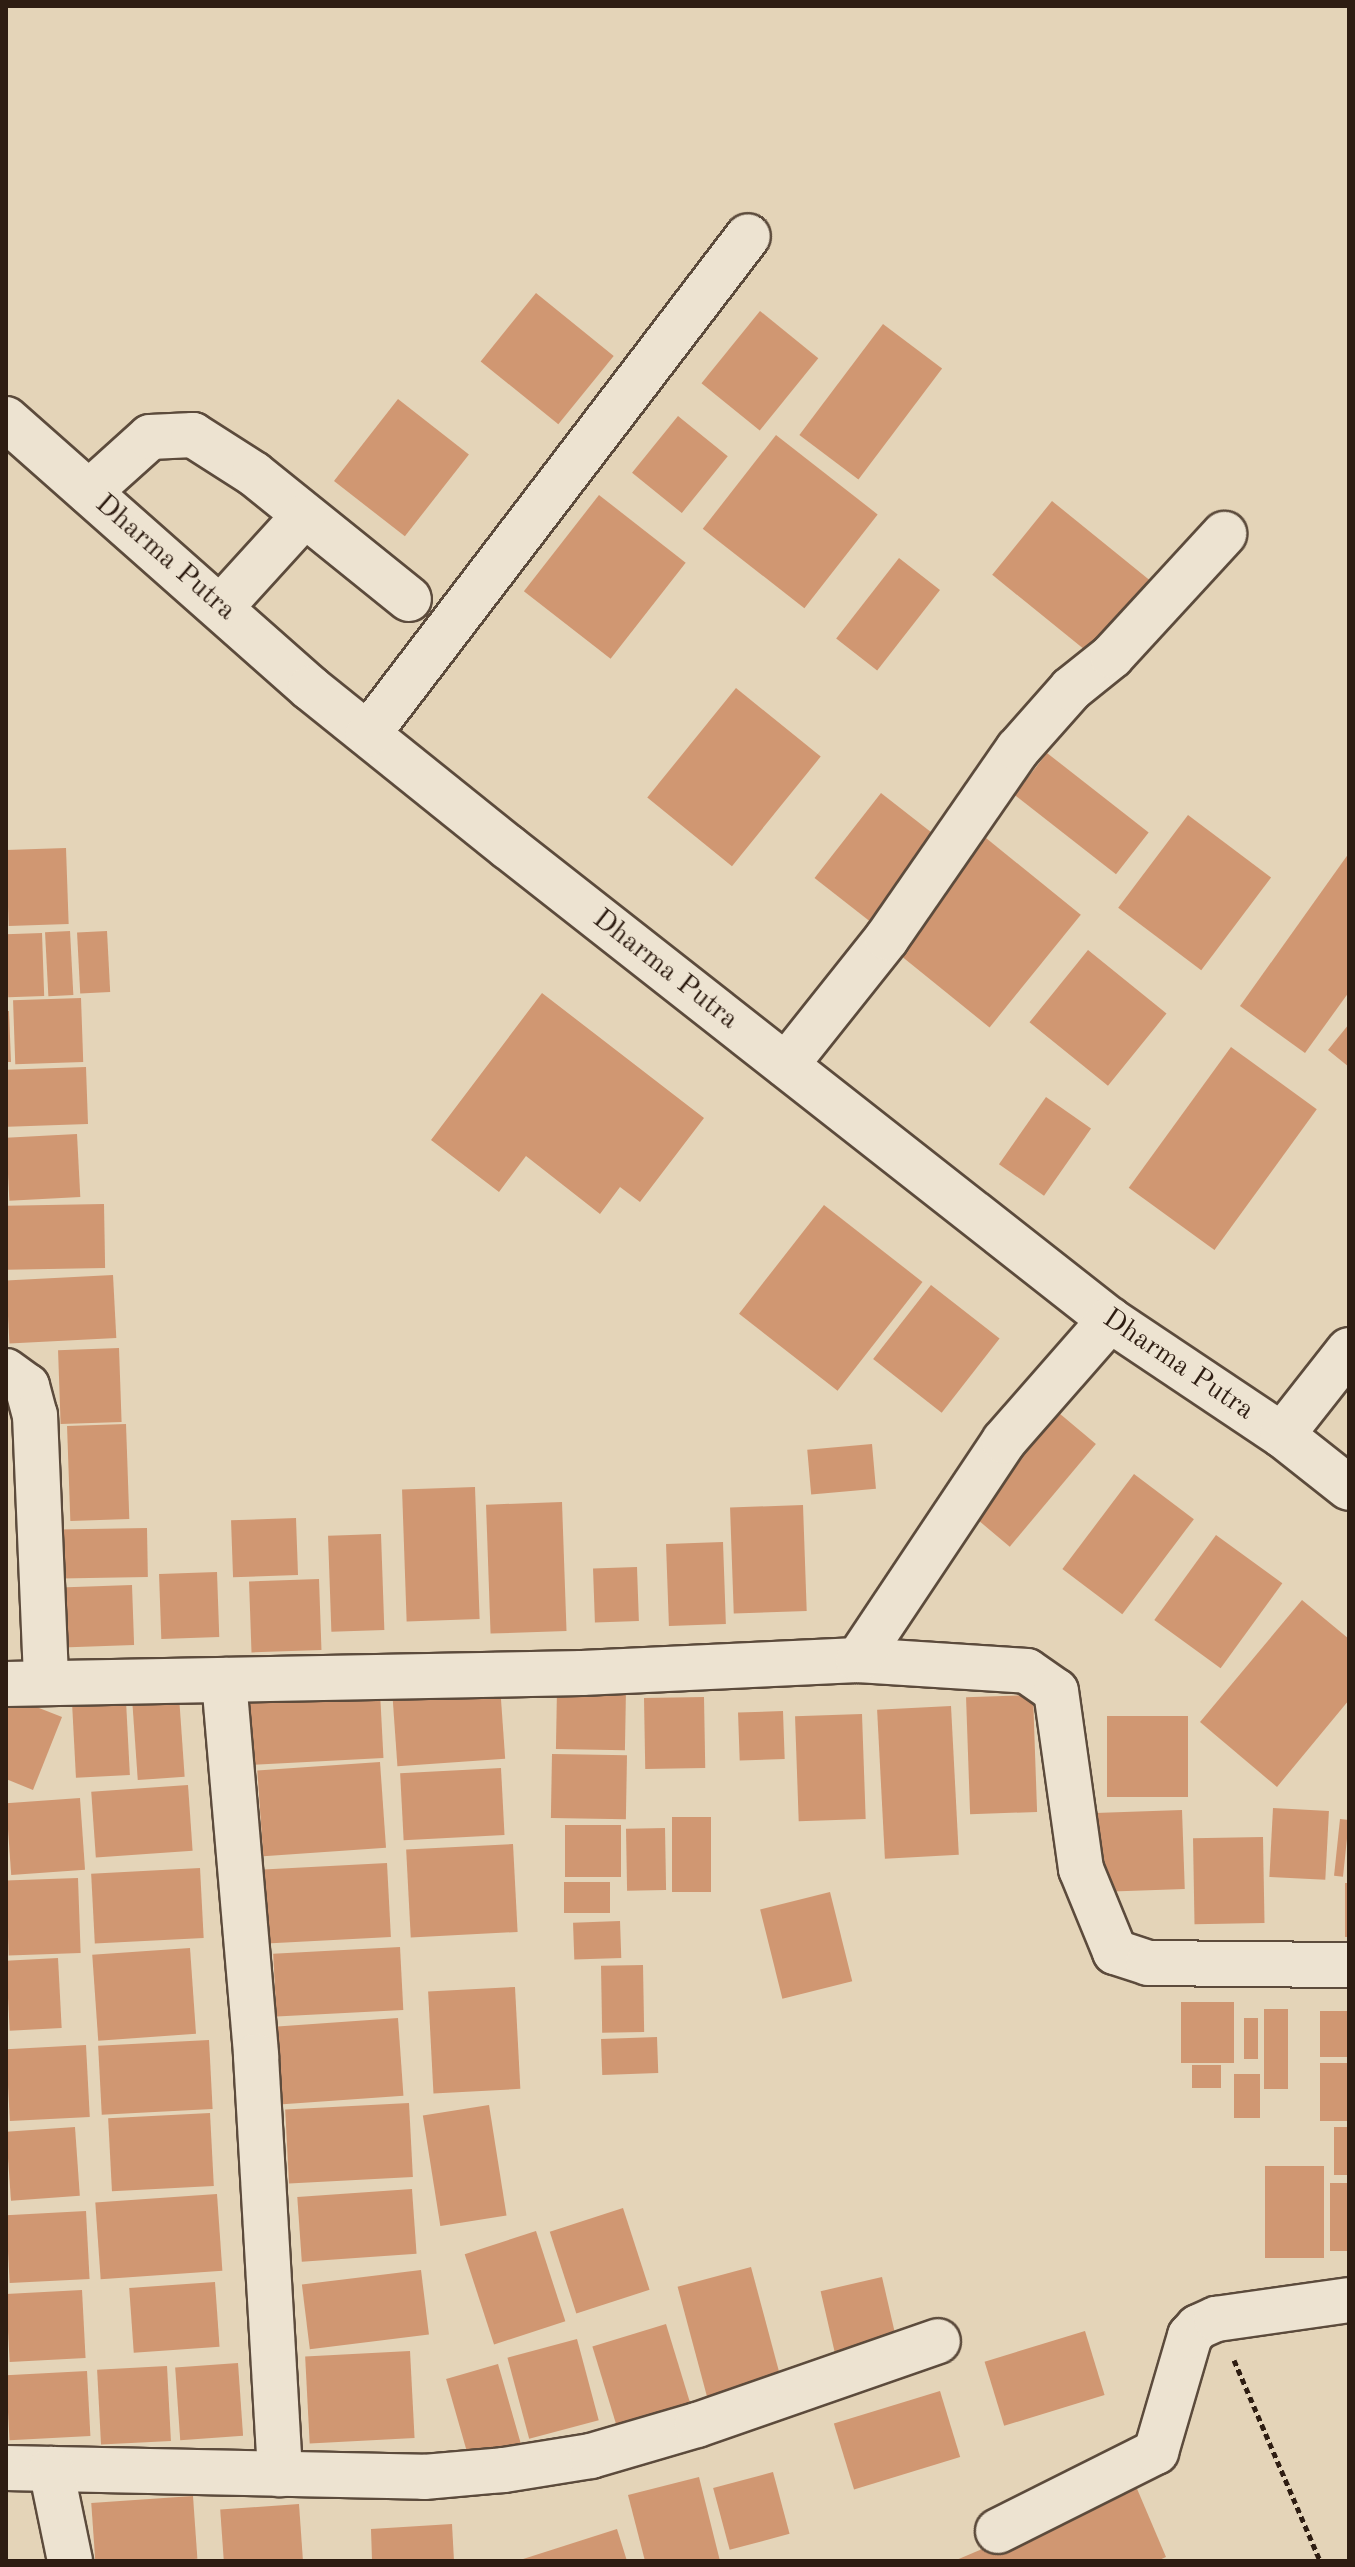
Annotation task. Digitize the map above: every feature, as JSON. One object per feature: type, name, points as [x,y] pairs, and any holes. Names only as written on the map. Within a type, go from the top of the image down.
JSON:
[{"type":"street","points":[[368,734],[748,236]]},
{"type":"street","name":"Dharma Putra","points":[[6,419],[368,734],[1110,1320],[1282,1435],[1349,1488]]},
{"type":"street","points":[[89,492],[150,437],[193,435],[254,474],[303,517],[409,599]]},
{"type":"street","points":[[221,607],[303,517]]},
{"type":"street","points":[[786,1065],[887,938],[1018,749],[1071,689],[1112,656],[1224,534]]},
{"type":"street","points":[[858,1660],[1004,1441],[1110,1320]]},
{"type":"street","points":[[1282,1435],[1349,1350]]},
{"type":"street","points":[[6,1371],[27,1386],[35,1415],[26,1682],[582,1673],[858,1660],[1027,1671],[1056,1691],[1081,1869],[1115,1952],[1148,1963],[1349,1965]]},
{"type":"street","points":[[224,1680],[256,2056],[280,2474]]},
{"type":"street","points":[[998,2531],[1156,2452],[1190,2336],[1216,2319],[1349,2300]]},
{"type":"street","points":[[6,2468],[424,2477],[591,2456],[697,2425],[938,2341]]},
{"type":"street","points":[[51,2469],[70,2561]]},
{"type":"path","points":[[1216,2319],[1320,2561]]},
{"type":"building","points":[[536,293],[614,356],[558,424],[481,361]]},
{"type":"building","points":[[760,311],[818,358],[760,430],[701,383]]},
{"type":"building","points":[[883,324],[942,369],[858,480],[799,435]]},
{"type":"building","points":[[398,399],[469,454],[405,536],[334,481]]},
{"type":"building","points":[[678,416],[728,456],[682,513],[632,473]]},
{"type":"building","points":[[776,435],[878,514],[804,608],[703,529]]},
{"type":"building","points":[[599,495],[686,563],[611,659],[524,591]]},
{"type":"building","points":[[1052,501],[1151,581],[1091,655],[992,575]]},
{"type":"building","points":[[899,558],[940,590],[877,670],[836,638]]},
{"type":"building","points":[[736,688],[821,757],[732,866],[647,798]]},
{"type":"building","points":[[1047,753],[1149,832],[1116,874],[1014,795]]},
{"type":"building","points":[[881,793],[939,838],[872,923],[815,878]]},
{"type":"building","points":[[1188,815],[1271,878],[1201,970],[1118,908]]},
{"type":"building","points":[[986,838],[1081,915],[990,1027],[895,951]]},
{"type":"building","points":[[66,848],[69,924],[9,926],[6,850]]},
{"type":"building","points":[[1349,853],[1349,992],[1305,1053],[1240,1006]]},
{"type":"building","points":[[70,931],[73,995],[48,996],[45,932]]},
{"type":"building","points":[[107,931],[110,992],[80,993],[77,933]]},
{"type":"building","points":[[42,933],[44,996],[8,997],[6,934]]},
{"type":"building","points":[[1088,950],[1166,1014],[1108,1086],[1029,1022]]},
{"type":"building","points":[[542,993],[704,1118],[640,1202],[620,1187],[600,1214],[526,1156],[499,1192],[431,1140]]},
{"type":"building","points":[[81,998],[83,1062],[15,1064],[13,1000]]},
{"type":"building","points":[[6,1011],[9,1011],[11,1062],[6,1062]]},
{"type":"building","points":[[1349,1024],[1349,1067],[1328,1050]]},
{"type":"building","points":[[1231,1047],[1317,1109],[1214,1250],[1129,1188]]},
{"type":"building","points":[[86,1067],[88,1124],[8,1127],[6,1070]]},
{"type":"building","points":[[1046,1097],[1091,1129],[1044,1196],[999,1164]]},
{"type":"building","points":[[77,1134],[80,1197],[9,1201],[6,1138]]},
{"type":"building","points":[[104,1204],[105,1268],[7,1270],[6,1206]]},
{"type":"building","points":[[824,1205],[923,1282],[838,1391],[739,1314]]},
{"type":"building","points":[[113,1275],[116,1338],[9,1344],[6,1281]]},
{"type":"building","points":[[931,1285],[1000,1339],[942,1413],[873,1359]]},
{"type":"building","points":[[119,1348],[122,1422],[61,1424],[58,1350]]},
{"type":"building","points":[[1053,1408],[1096,1444],[1010,1547],[967,1511]]},
{"type":"building","points":[[126,1424],[129,1519],[70,1521],[67,1426]]},
{"type":"building","points":[[872,1444],[876,1489],[811,1494],[807,1450]]},
{"type":"building","points":[[1134,1474],[1194,1519],[1122,1614],[1062,1569]]},
{"type":"building","points":[[475,1487],[480,1619],[407,1621],[402,1490]]},
{"type":"building","points":[[562,1502],[567,1631],[491,1634],[486,1505]]},
{"type":"building","points":[[803,1505],[807,1611],[734,1613],[730,1508]]},
{"type":"building","points":[[296,1518],[298,1575],[233,1577],[231,1520]]},
{"type":"building","points":[[147,1528],[148,1577],[60,1579],[59,1530]]},
{"type":"building","points":[[381,1534],[384,1630],[331,1632],[328,1536]]},
{"type":"building","points":[[1216,1535],[1282,1583],[1221,1668],[1154,1620]]},
{"type":"building","points":[[723,1542],[726,1624],[669,1626],[666,1544]]},
{"type":"building","points":[[637,1567],[639,1621],[595,1623],[593,1569]]},
{"type":"building","points":[[217,1572],[219,1637],[161,1639],[159,1574]]},
{"type":"building","points":[[319,1579],[321,1650],[252,1652],[249,1581]]},
{"type":"building","points":[[132,1585],[134,1645],[62,1647],[60,1588]]},
{"type":"building","points":[[1302,1600],[1349,1639],[1349,1700],[1277,1787],[1200,1722]]},
{"type":"building","points":[[500,1685],[505,1759],[397,1766],[392,1693]]},
{"type":"building","points":[[557,1688],[626,1689],[625,1750],[556,1749]]},
{"type":"building","points":[[380,1692],[383,1758],[249,1765],[245,1699]]},
{"type":"building","points":[[6,1695],[62,1717],[33,1790],[6,1779]]},
{"type":"building","points":[[1033,1695],[1037,1812],[970,1814],[966,1697]]},
{"type":"building","points":[[179,1696],[185,1777],[138,1780],[132,1699]]},
{"type":"building","points":[[704,1697],[705,1768],[645,1769],[644,1698]]},
{"type":"building","points":[[126,1701],[130,1775],[76,1778],[72,1704]]},
{"type":"building","points":[[951,1706],[959,1855],[885,1859],[877,1710]]},
{"type":"building","points":[[783,1711],[785,1759],[740,1761],[738,1713]]},
{"type":"building","points":[[862,1714],[866,1819],[799,1821],[795,1716]]},
{"type":"building","points":[[1107,1716],[1188,1716],[1188,1797],[1107,1797]]},
{"type":"building","points":[[552,1754],[627,1755],[626,1819],[551,1818]]},
{"type":"building","points":[[380,1762],[386,1848],[263,1856],[257,1771]]},
{"type":"building","points":[[501,1768],[505,1835],[404,1840],[400,1773]]},
{"type":"building","points":[[188,1785],[193,1851],[96,1858],[91,1792]]},
{"type":"building","points":[[80,1798],[85,1870],[11,1875],[6,1803]]},
{"type":"building","points":[[1273,1808],[1329,1811],[1325,1880],[1269,1877]]},
{"type":"building","points":[[1182,1810],[1185,1889],[1098,1892],[1095,1813]]},
{"type":"building","points":[[672,1817],[711,1817],[711,1892],[672,1892]]},
{"type":"building","points":[[1340,1819],[1349,1820],[1343,1877],[1334,1876]]},
{"type":"building","points":[[565,1825],[621,1825],[621,1877],[565,1877]]},
{"type":"building","points":[[665,1828],[666,1890],[627,1891],[626,1829]]},
{"type":"building","points":[[1263,1837],[1265,1923],[1195,1924],[1193,1838]]},
{"type":"building","points":[[513,1844],[518,1932],[411,1937],[406,1850]]},
{"type":"building","points":[[387,1863],[391,1937],[257,1944],[253,1870]]},
{"type":"building","points":[[200,1868],[204,1938],[95,1944],[91,1874]]},
{"type":"building","points":[[78,1878],[81,1953],[9,1955],[6,1881]]},
{"type":"building","points":[[564,1882],[610,1882],[610,1913],[564,1913]]},
{"type":"building","points":[[1345,1883],[1349,1883],[1349,1937],[1345,1937]]},
{"type":"building","points":[[830,1892],[852,1981],[782,1999],[760,1909]]},
{"type":"building","points":[[620,1921],[621,1958],[574,1960],[573,1923]]},
{"type":"building","points":[[400,1947],[403,2010],[276,2017],[273,1954]]},
{"type":"building","points":[[190,1948],[196,2034],[98,2041],[92,1955]]},
{"type":"building","points":[[58,1958],[62,2028],[10,2031],[6,1961]]},
{"type":"building","points":[[643,1965],[644,2032],[602,2033],[601,1966]]},
{"type":"building","points":[[515,1987],[520,2089],[433,2093],[428,1992]]},
{"type":"building","points":[[1181,2002],[1234,2002],[1234,2063],[1181,2063]]},
{"type":"building","points":[[1264,2009],[1288,2009],[1288,2089],[1264,2089]]},
{"type":"building","points":[[1320,2011],[1349,2011],[1349,2057],[1320,2057]]},
{"type":"building","points":[[398,2018],[403,2096],[276,2105],[270,2027]]},
{"type":"building","points":[[1244,2018],[1258,2018],[1258,2059],[1244,2059]]},
{"type":"building","points":[[657,2037],[658,2073],[602,2075],[601,2039]]},
{"type":"building","points":[[209,2040],[213,2109],[102,2115],[98,2046]]},
{"type":"building","points":[[86,2045],[90,2117],[10,2121],[6,2049]]},
{"type":"building","points":[[1320,2063],[1349,2063],[1349,2121],[1320,2121]]},
{"type":"building","points":[[1192,2065],[1221,2065],[1221,2088],[1192,2088]]},
{"type":"building","points":[[1234,2074],[1260,2074],[1260,2118],[1234,2118]]},
{"type":"building","points":[[409,2103],[413,2177],[289,2183],[285,2109]]},
{"type":"building","points":[[489,2105],[507,2216],[440,2226],[423,2115]]},
{"type":"building","points":[[210,2113],[214,2186],[112,2191],[108,2118]]},
{"type":"building","points":[[75,2127],[80,2196],[11,2201],[6,2132]]},
{"type":"building","points":[[1334,2127],[1349,2127],[1349,2175],[1334,2175]]},
{"type":"building","points":[[1265,2166],[1324,2166],[1324,2258],[1265,2258]]},
{"type":"building","points":[[1330,2183],[1349,2183],[1349,2251],[1330,2251]]},
{"type":"building","points":[[412,2189],[417,2254],[302,2262],[297,2197]]},
{"type":"building","points":[[217,2194],[222,2271],[101,2279],[95,2203]]},
{"type":"building","points":[[623,2208],[650,2290],[576,2314],[550,2232]]},
{"type":"building","points":[[86,2211],[90,2279],[10,2283],[6,2215]]},
{"type":"building","points":[[536,2231],[565,2321],[494,2345],[465,2254]]},
{"type":"building","points":[[751,2267],[782,2381],[708,2401],[678,2287]]},
{"type":"building","points":[[421,2270],[429,2335],[310,2349],[302,2285]]},
{"type":"building","points":[[882,2277],[896,2338],[835,2353],[821,2291]]},
{"type":"building","points":[[215,2282],[220,2347],[134,2353],[129,2288]]},
{"type":"building","points":[[82,2290],[86,2358],[10,2362],[6,2294]]},
{"type":"building","points":[[666,2324],[691,2406],[618,2429],[592,2347]]},
{"type":"building","points":[[1085,2331],[1105,2395],[1004,2426],[985,2362]]},
{"type":"building","points":[[577,2339],[599,2420],[529,2439],[507,2358]]},
{"type":"building","points":[[410,2351],[415,2438],[310,2443],[305,2356]]},
{"type":"building","points":[[238,2363],[243,2436],[180,2440],[175,2367]]},
{"type":"building","points":[[498,2364],[521,2445],[469,2460],[446,2379]]},
{"type":"building","points":[[167,2366],[171,2441],[101,2445],[97,2370]]},
{"type":"building","points":[[87,2371],[90,2436],[10,2440],[6,2375]]},
{"type":"building","points":[[940,2391],[960,2457],[854,2489],[834,2423]]},
{"type":"building","points":[[773,2472],[790,2534],[730,2550],[713,2488]]},
{"type":"building","points":[[699,2477],[720,2561],[645,2561],[628,2495]]},
{"type":"building","points":[[1135,2484],[1166,2557],[1157,2561],[954,2561]]},
{"type":"building","points":[[193,2496],[197,2559],[95,2561],[91,2503]]},
{"type":"building","points":[[299,2504],[303,2561],[224,2561],[220,2510]]},
{"type":"building","points":[[452,2524],[454,2561],[372,2561],[371,2529]]},
{"type":"building","points":[[617,2529],[627,2561],[520,2561],[520,2560]]}]
